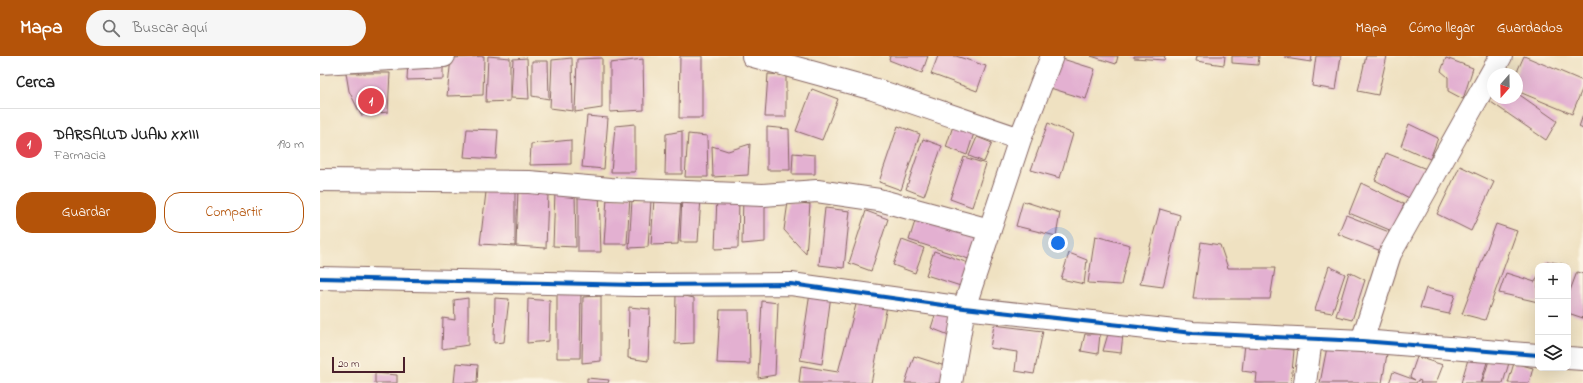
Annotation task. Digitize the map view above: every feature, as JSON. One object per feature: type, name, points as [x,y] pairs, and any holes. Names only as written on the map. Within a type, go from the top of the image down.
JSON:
[{"type":"street","points":[[320,63],[444,56]]},
{"type":"street","points":[[753,56],[873,89],[1020,139]]},
{"type":"street","points":[[951,383],[964,308],[1020,139],[1052,56]]},
{"type":"street","points":[[1362,341],[1390,254],[1501,56]]},
{"type":"street","points":[[320,180],[529,182],[611,188],[763,195],[816,191],[879,200],[990,230]]},
{"type":"street","points":[[320,278],[636,285],[791,284],[964,308],[1193,333],[1362,341],[1535,355]]},
{"type":"street","points":[[1304,383],[1311,339]]},
{"type":"street","points":[[1571,358],[1583,359]]},
{"type":"building","points":[[484,56],[483,95],[447,96],[451,58]]},
{"type":"building","points":[[488,56],[510,58],[510,101],[486,102]]},
{"type":"building","points":[[680,56],[702,56],[702,118],[679,118]]},
{"type":"building","points":[[890,56],[928,56],[922,73],[889,60]]},
{"type":"building","points":[[938,56],[956,56],[986,66],[977,91],[931,74]]},
{"type":"building","points":[[1091,56],[1118,56],[1116,64]]},
{"type":"building","points":[[1134,56],[1165,56],[1164,60],[1134,58]]},
{"type":"building","points":[[1197,56],[1225,56],[1224,65],[1196,61]]},
{"type":"building","points":[[1232,56],[1259,56],[1258,65],[1232,63]]},
{"type":"building","points":[[1285,56],[1312,56],[1311,62],[1285,58]]},
{"type":"building","points":[[1316,56],[1341,56],[1336,90],[1312,86]]},
{"type":"building","points":[[1366,56],[1387,56],[1378,95],[1358,91]]},
{"type":"building","points":[[1524,56],[1583,81],[1583,87],[1572,114],[1523,94],[1523,68],[1519,68]]},
{"type":"building","points":[[1056,57],[1095,69],[1086,99],[1047,87]]},
{"type":"building","points":[[527,58],[529,99],[511,98],[513,59]]},
{"type":"building","points":[[572,58],[573,111],[550,108],[552,60]]},
{"type":"building","points":[[602,58],[602,108],[575,112],[577,59]]},
{"type":"building","points":[[1446,58],[1473,68],[1463,99],[1448,91],[1448,77],[1441,71]]},
{"type":"building","points":[[443,59],[443,79],[407,80],[408,60]]},
{"type":"building","points":[[643,59],[644,110],[610,112],[610,63]]},
{"type":"building","points":[[532,61],[548,61],[549,99],[532,96]]},
{"type":"building","points":[[346,73],[390,73],[388,112],[361,115],[349,91]]},
{"type":"building","points":[[768,74],[786,75],[786,117],[765,117]]},
{"type":"building","points":[[812,89],[838,99],[822,140],[796,131]]},
{"type":"building","points":[[1523,97],[1557,121],[1546,140],[1494,104],[1523,104]]},
{"type":"building","points":[[1583,115],[1583,129],[1579,127]]},
{"type":"building","points":[[587,116],[608,118],[604,169],[582,167]]},
{"type":"building","points":[[1048,123],[1073,134],[1060,178],[1031,170]]},
{"type":"building","points":[[635,124],[635,172],[611,172],[615,126]]},
{"type":"building","points":[[1409,124],[1438,138],[1430,159],[1401,146]]},
{"type":"building","points":[[898,126],[920,134],[901,190],[879,182]]},
{"type":"building","points":[[953,126],[974,133],[967,155],[946,147]]},
{"type":"building","points":[[767,127],[789,129],[790,170],[767,170]]},
{"type":"building","points":[[467,129],[498,130],[496,159],[464,157]]},
{"type":"building","points":[[682,131],[682,174],[665,174],[666,134]]},
{"type":"building","points":[[688,134],[707,136],[708,177],[685,177]]},
{"type":"building","points":[[977,137],[992,143],[984,162],[969,156]]},
{"type":"building","points":[[923,139],[942,146],[924,196],[906,189]]},
{"type":"building","points":[[571,140],[571,164],[530,165],[531,144]]},
{"type":"building","points":[[750,144],[748,175],[713,177],[712,146],[728,151]]},
{"type":"building","points":[[793,153],[815,155],[815,174],[792,174]]},
{"type":"building","points":[[1386,153],[1429,170],[1415,201],[1375,180]]},
{"type":"building","points":[[964,157],[986,164],[972,207],[950,199]]},
{"type":"building","points":[[1460,166],[1494,182],[1471,231],[1437,214]]},
{"type":"building","points":[[1361,183],[1404,204],[1392,231],[1349,213]]},
{"type":"building","points":[[518,189],[548,194],[546,248],[516,246]]},
{"type":"building","points":[[578,189],[599,192],[601,252],[578,252]]},
{"type":"building","points":[[486,192],[515,192],[515,246],[480,244]]},
{"type":"building","points":[[555,192],[575,192],[576,247],[553,246]]},
{"type":"building","points":[[743,194],[765,196],[765,242],[742,244]]},
{"type":"building","points":[[630,197],[627,244],[604,244],[607,198]]},
{"type":"building","points":[[681,197],[678,244],[651,245],[654,198]]},
{"type":"building","points":[[682,197],[701,198],[698,242],[680,242]]},
{"type":"building","points":[[717,197],[739,199],[738,248],[715,249]]},
{"type":"building","points":[[632,200],[651,201],[648,247],[629,248]]},
{"type":"building","points":[[1023,201],[1060,213],[1056,236],[1016,226]]},
{"type":"building","points":[[788,202],[810,204],[806,254],[784,230]]},
{"type":"building","points":[[825,208],[850,211],[844,268],[819,265]]},
{"type":"building","points":[[1160,209],[1180,215],[1163,287],[1140,284]]},
{"type":"building","points":[[866,211],[888,219],[871,271],[849,263]]},
{"type":"building","points":[[917,215],[980,235],[972,260],[909,240]]},
{"type":"building","points":[[1346,215],[1389,232],[1381,251],[1338,234]]},
{"type":"building","points":[[1496,224],[1517,231],[1485,320],[1462,314]]},
{"type":"building","points":[[1095,236],[1130,245],[1121,285],[1088,283]]},
{"type":"building","points":[[902,240],[924,248],[915,273],[893,265]]},
{"type":"building","points":[[1201,242],[1220,245],[1228,268],[1275,268],[1270,299],[1193,299]]},
{"type":"building","points":[[934,251],[974,265],[967,288],[926,275]]},
{"type":"building","points":[[1069,253],[1087,260],[1084,284],[1061,279]]},
{"type":"building","points":[[1547,261],[1557,263],[1546,263]]},
{"type":"building","points":[[1329,266],[1345,274],[1332,313],[1315,310]]},
{"type":"building","points":[[1349,272],[1365,280],[1352,320],[1336,316]]},
{"type":"building","points":[[1577,272],[1583,274],[1583,318],[1571,314],[1571,288]]},
{"type":"building","points":[[1506,273],[1535,282],[1535,301],[1499,293]]},
{"type":"building","points":[[1426,288],[1455,295],[1449,314],[1420,308]]},
{"type":"building","points":[[557,292],[581,292],[580,358],[557,358]]},
{"type":"building","points":[[810,293],[831,295],[822,364],[800,360]]},
{"type":"building","points":[[676,294],[694,298],[694,343],[675,344]]},
{"type":"building","points":[[601,296],[601,361],[582,363],[583,297]]},
{"type":"building","points":[[468,298],[468,345],[442,349],[443,318],[455,320],[454,300]]},
{"type":"building","points":[[495,298],[509,299],[504,342],[494,343]]},
{"type":"building","points":[[528,299],[550,301],[549,341],[527,343]]},
{"type":"building","points":[[762,301],[778,303],[775,375],[758,378]]},
{"type":"building","points":[[857,301],[887,306],[871,383],[799,383],[801,366],[838,372]]},
{"type":"building","points":[[938,306],[961,313],[954,337],[931,328]]},
{"type":"building","points":[[629,307],[650,309],[648,361],[628,358]]},
{"type":"building","points":[[720,310],[749,310],[750,364],[717,363]]},
{"type":"building","points":[[994,325],[1043,331],[1034,374],[1015,371],[1017,352],[990,348]]},
{"type":"building","points":[[1085,334],[1100,334],[1098,354],[1081,351]]},
{"type":"building","points":[[1108,334],[1123,334],[1121,353],[1103,351]]},
{"type":"building","points":[[1328,342],[1387,354],[1382,383],[1320,383]]},
{"type":"building","points":[[1245,344],[1294,350],[1291,383],[1256,383],[1257,373],[1242,371]]},
{"type":"building","points":[[914,356],[945,366],[941,383],[905,383]]},
{"type":"building","points":[[1469,356],[1487,362],[1481,383],[1461,383]]},
{"type":"building","points":[[1417,357],[1443,365],[1436,383],[1420,383],[1421,381],[1418,380],[1416,383],[1389,383],[1393,372],[1415,380],[1410,377]]},
{"type":"building","points":[[1490,357],[1509,363],[1503,383],[1482,383]]},
{"type":"building","points":[[456,363],[478,365],[477,383],[454,383]]},
{"type":"building","points":[[1514,363],[1533,368],[1529,383],[1508,383]]},
{"type":"building","points":[[375,373],[397,375],[397,383],[375,383]]},
{"type":"building","points":[[587,378],[609,380],[608,383],[587,383]]},
{"type":"cycle path","points":[[320,278],[636,285],[791,284],[964,308],[1193,333],[1362,341],[1535,355]]},
{"type":"place","name":"DARSALUD JUAN XXIII","points":[[371,101]]}]
